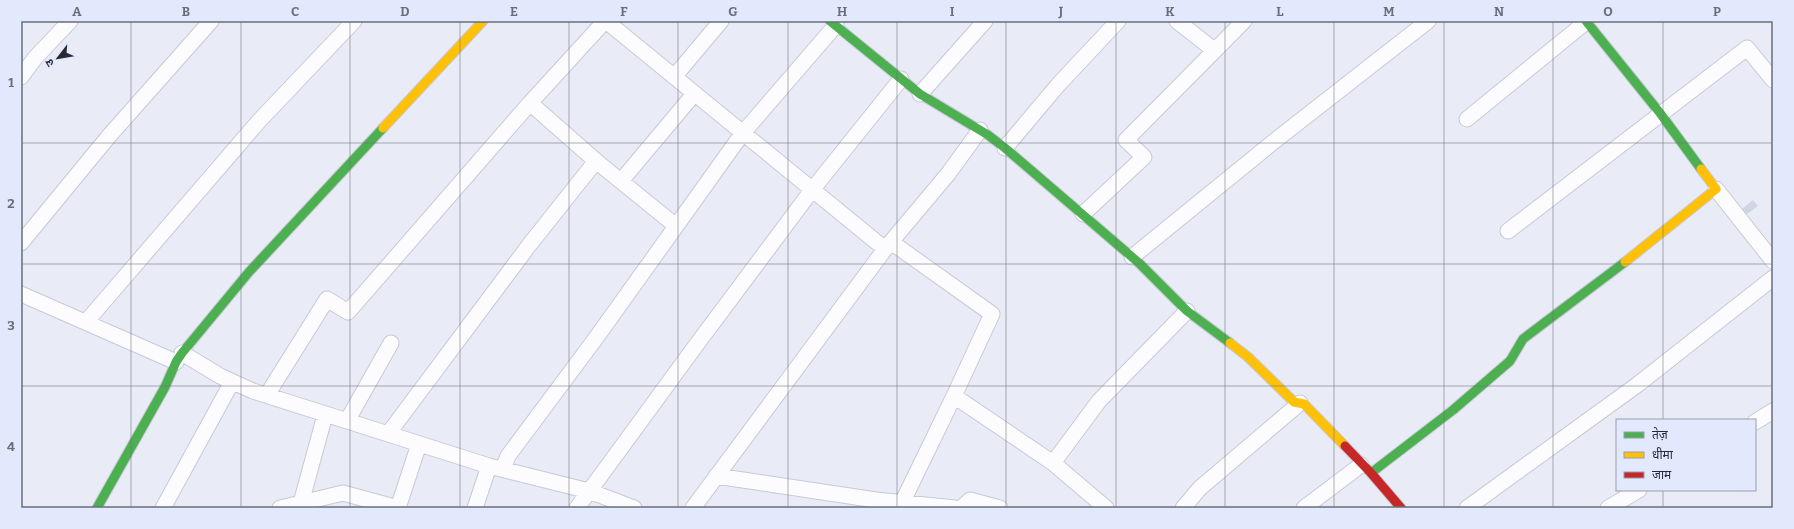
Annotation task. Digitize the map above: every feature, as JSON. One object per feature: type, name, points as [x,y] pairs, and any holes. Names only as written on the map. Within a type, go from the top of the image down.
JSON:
[{"type":"street","points":[[21,76],[35,58],[70,21]]},
{"type":"street","points":[[21,243],[108,136],[211,21]]},
{"type":"street","points":[[86,322],[259,121],[354,21]]},
{"type":"street","points":[[97,508],[165,387],[179,357],[249,272],[483,21]]},
{"type":"street","points":[[267,395],[327,299],[348,312],[530,103],[606,21],[812,190],[888,246],[992,314],[902,503]]},
{"type":"street","points":[[674,77],[721,21]]},
{"type":"street","points":[[920,94],[984,21]]},
{"type":"street","points":[[1006,148],[1058,85],[1118,21]]},
{"type":"street","points":[[1177,21],[1214,50]]},
{"type":"street","points":[[1083,214],[1144,157],[1126,140],[1244,21]]},
{"type":"street","points":[[1132,257],[1272,143],[1428,21]]},
{"type":"street","points":[[1467,119],[1586,21],[1660,113],[1716,189],[1773,261]]},
{"type":"street","points":[[475,508],[496,468],[508,456],[596,338],[742,134],[833,23],[920,94],[980,130],[1006,148],[1132,257],[1187,311],[1248,357],[1294,402],[1304,404],[1401,508]]},
{"type":"street","points":[[1508,230],[1747,48],[1773,80]]},
{"type":"street","points":[[577,508],[812,190],[901,79]]},
{"type":"street","points":[[620,181],[694,94]]},
{"type":"street","points":[[530,103],[596,161],[676,226]]},
{"type":"street","points":[[693,508],[888,246],[948,174],[980,130]]},
{"type":"street","points":[[388,434],[530,244],[596,161]]},
{"type":"street","points":[[1304,508],[1366,469],[1453,410],[1510,361],[1523,339],[1595,286],[1716,189]]},
{"type":"street","points":[[1467,508],[1637,384],[1773,278]]},
{"type":"street","points":[[21,294],[86,322],[179,357],[232,382],[267,395],[325,415],[496,468],[589,491],[634,508]]},
{"type":"street","points":[[1053,463],[1100,400],[1187,311]]},
{"type":"street","points":[[346,421],[391,343]]},
{"type":"street","points":[[163,508],[232,382]]},
{"type":"street","points":[[954,396],[1053,463],[1106,508]]},
{"type":"street","points":[[1184,508],[1200,488],[1300,403]]},
{"type":"street","points":[[1756,421],[1773,411]]},
{"type":"street","points":[[301,503],[325,415]]},
{"type":"street","points":[[280,508],[343,493],[398,508],[420,444]]},
{"type":"street","points":[[716,476],[902,503],[955,508]]},
{"type":"street","points":[[1608,508],[1637,491]]},
{"type":"street","points":[[961,508],[970,500],[1000,508]]},
{"type":"building","points":[[1753,200],[1758,206],[1747,214],[1742,209]]},
{"type":"traffic: fast","points":[[830,21],[920,94],[988,135],[1005,148],[1139,263],[1187,311],[1230,343]]},
{"type":"traffic: fast","points":[[1586,21],[1660,113],[1701,169]]},
{"type":"traffic: fast","points":[[97,508],[165,387],[176,362],[182,353],[249,272],[383,128]]},
{"type":"traffic: fast","points":[[1371,473],[1453,410],[1510,361],[1523,339],[1625,262]]},
{"type":"traffic: slow","points":[[383,128],[483,21]]},
{"type":"traffic: slow","points":[[1625,262],[1716,189],[1701,169]]},
{"type":"traffic: slow","points":[[1230,343],[1248,357],[1294,402],[1304,404],[1345,446]]},
{"type":"traffic: jam","points":[[1345,446],[1401,508]]}]
